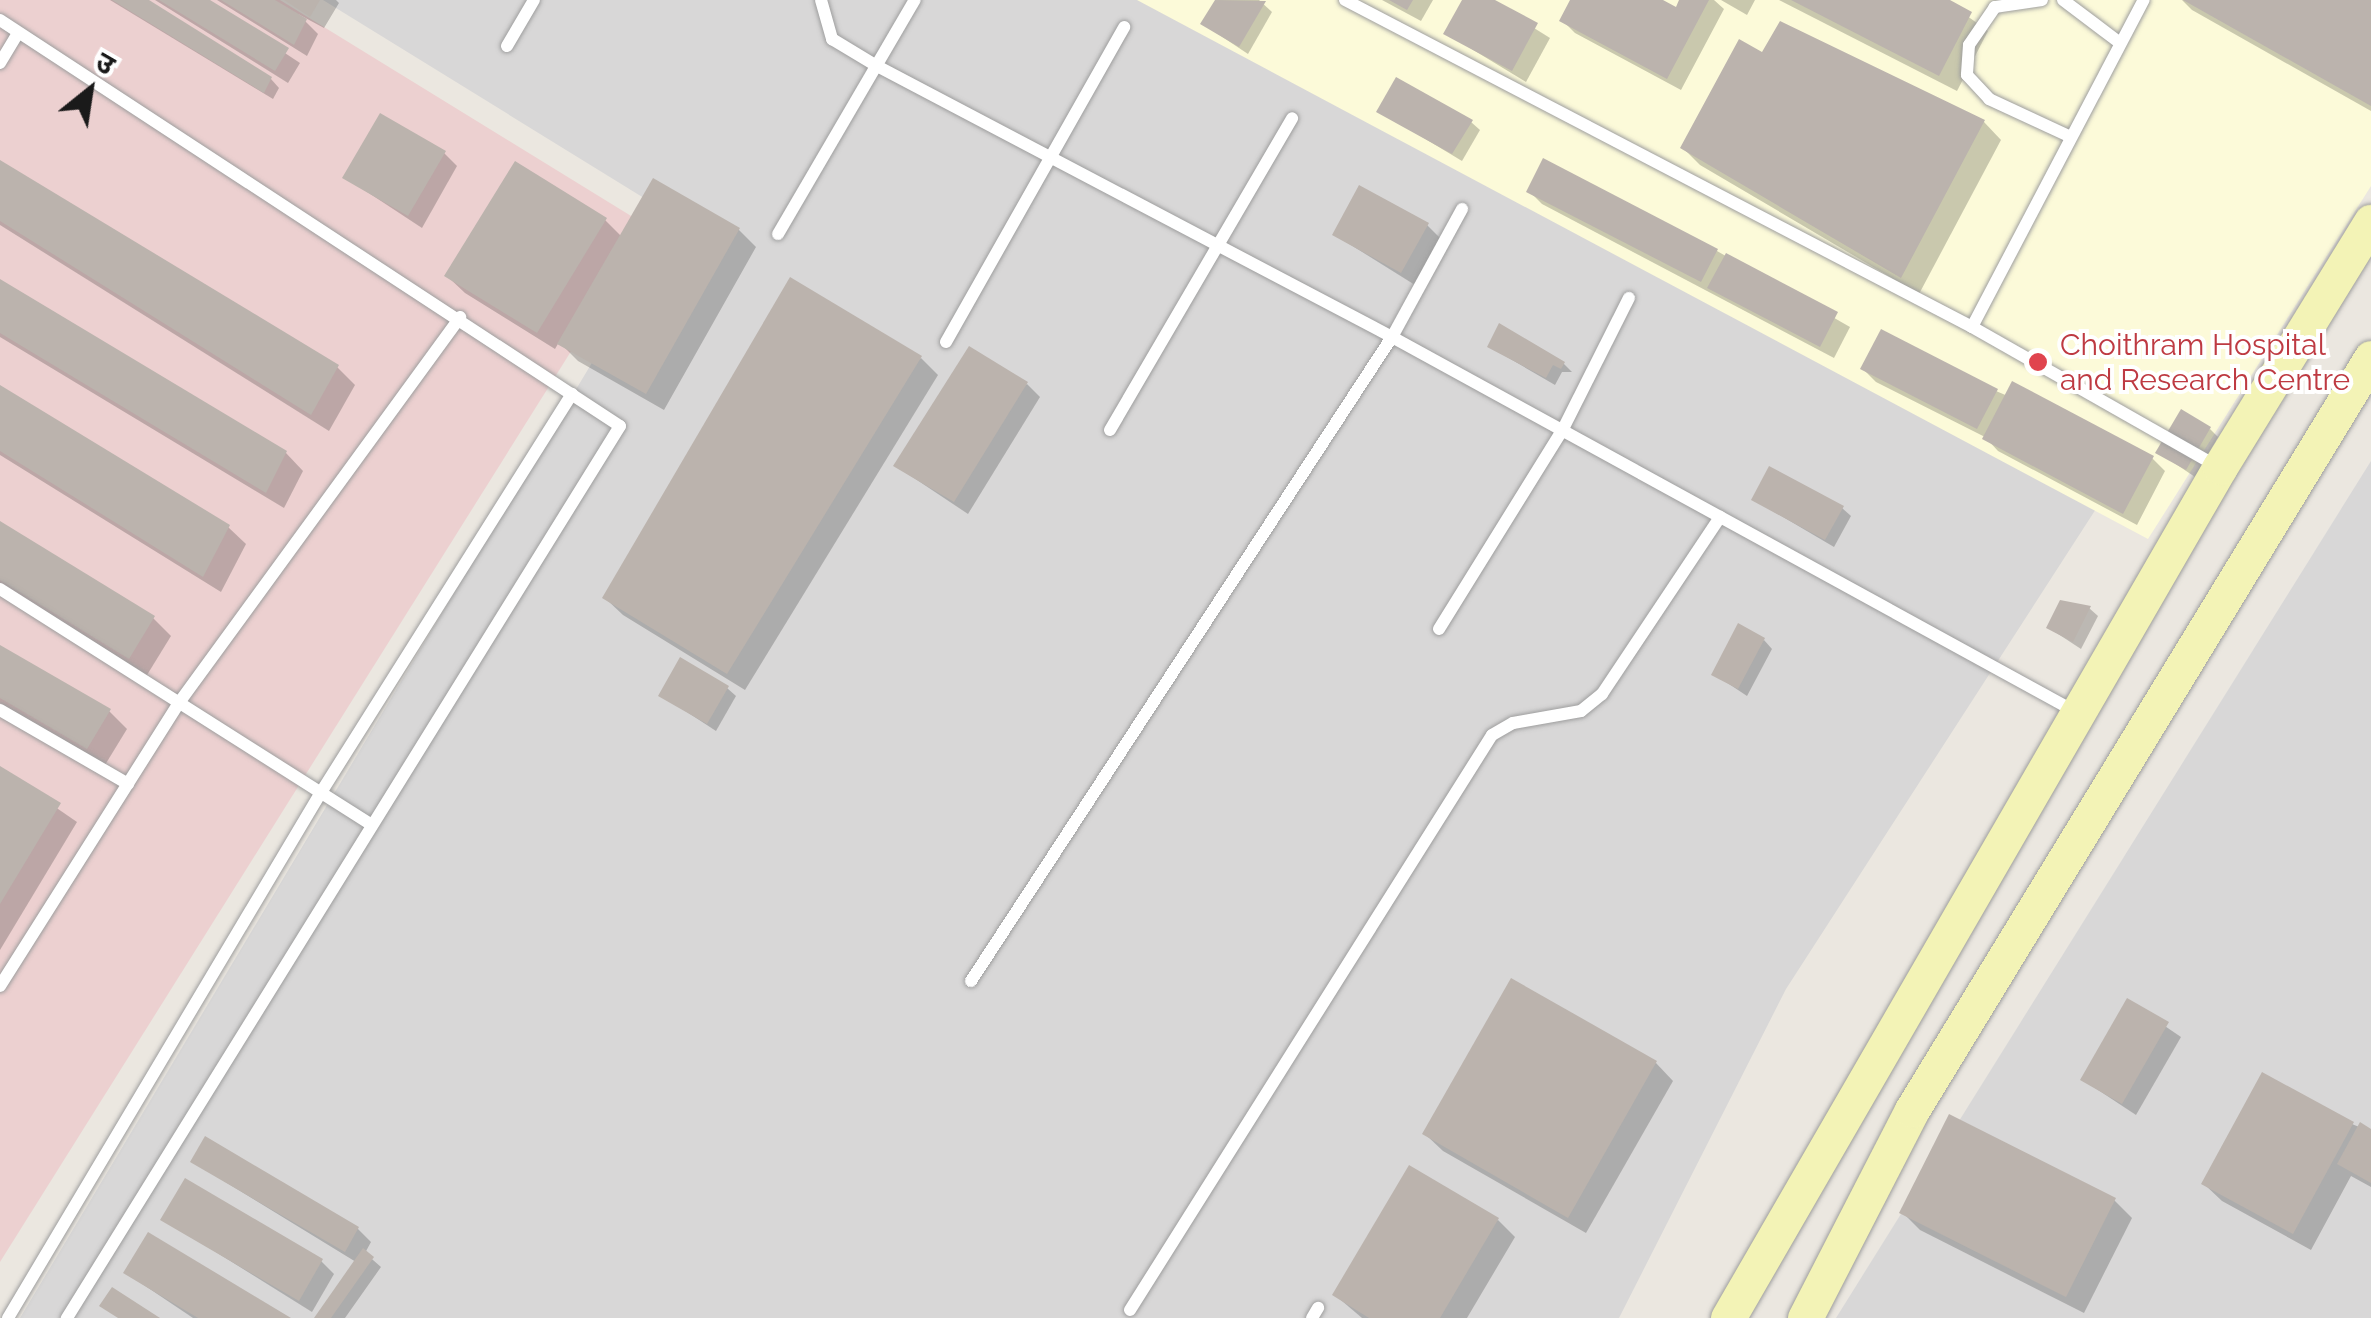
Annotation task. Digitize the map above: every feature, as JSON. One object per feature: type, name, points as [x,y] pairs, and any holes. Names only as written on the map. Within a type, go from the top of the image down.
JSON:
[{"type":"main road","points":[[1728,1318],[2220,468],[2371,222]]},
{"type":"main road","points":[[1804,1318],[1912,1110],[2371,358]]},
{"type":"lane","points":[[507,46],[534,0]]},
{"type":"lane","points":[[821,0],[832,39],[877,66],[1218,244],[2078,713]]},
{"type":"lane","points":[[778,234],[916,0]]},
{"type":"lane","points":[[1346,0],[1972,326],[2220,468]]},
{"type":"lane","points":[[2042,0],[1996,7],[1969,45],[1967,75],[1989,99],[2071,137]]},
{"type":"lane","points":[[2052,0],[2064,0],[2120,42]]},
{"type":"lane","points":[[1972,326],[2144,0]]},
{"type":"lane","points":[[0,20],[460,316],[620,426],[370,824],[68,1318]]},
{"type":"lane","points":[[946,342],[1124,27]]},
{"type":"lane","points":[[0,63],[18,34]]},
{"type":"lane","points":[[1110,430],[1292,118]]},
{"type":"lane","points":[[971,981],[1392,338],[1462,210]]},
{"type":"lane","points":[[1439,630],[1562,431],[1630,298]]},
{"type":"lane","points":[[0,986],[181,700],[460,316]]},
{"type":"lane","points":[[8,1318],[320,794],[572,394]]},
{"type":"lane","points":[[1130,1310],[1492,736],[1514,723],[1581,710],[1602,694],[1720,517]]},
{"type":"lane","points":[[0,589],[181,700],[370,824]]},
{"type":"lane","points":[[0,710],[128,784]]},
{"type":"shaded area","points":[[0,0],[280,0],[649,227],[0,1262]]},
{"type":"shaded area","points":[[323,0],[2371,0],[2371,83],[1786,989],[1619,1318],[20,1318],[678,219]]},
{"type":"shaded area","name":"Choithram Hospital and Research Centre","points":[[1137,0],[2371,0],[2371,186],[2148,539]]},
{"type":"shaded area","points":[[2371,461],[2371,1318],[1836,1318]]},
{"type":"building","points":[[112,0],[149,0],[272,77],[264,93]]},
{"type":"building","points":[[159,0],[210,0],[289,48],[275,71]]},
{"type":"building","points":[[221,0],[275,0],[307,19],[294,45]]},
{"type":"building","points":[[284,0],[320,0],[310,17]]},
{"type":"building","points":[[1215,0],[1266,1],[1239,47],[1200,24]]},
{"type":"building","points":[[1389,0],[1413,0],[1407,10]]},
{"type":"building","points":[[1462,0],[1495,0],[1538,23],[1512,71],[1443,34]]},
{"type":"building","points":[[1570,0],[1663,0],[1676,7],[1679,0],[1709,0],[1667,79],[1559,21]]},
{"type":"building","points":[[1791,0],[1950,0],[1972,12],[1939,76]]},
{"type":"building","points":[[2183,0],[2371,0],[2371,106]]},
{"type":"building","points":[[1780,21],[1985,120],[1901,278],[1680,148],[1739,39],[1762,52]]},
{"type":"building","points":[[1396,77],[1473,120],[1452,154],[1376,112]]},
{"type":"building","points":[[380,113],[446,151],[408,216],[342,178]]},
{"type":"building","points":[[1543,158],[1718,249],[1701,282],[1526,192]]},
{"type":"building","points":[[0,160],[339,365],[311,415],[0,221]]},
{"type":"building","points":[[515,161],[607,218],[537,333],[444,276]]},
{"type":"building","points":[[653,178],[740,228],[646,394],[557,344]]},
{"type":"building","points":[[1359,185],[1429,223],[1401,273],[1332,235]]},
{"type":"building","points":[[1726,253],[1838,312],[1820,347],[1707,288]]},
{"type":"building","points":[[790,277],[922,356],[727,674],[602,598]]},
{"type":"building","points":[[0,279],[287,451],[266,493],[0,333]]},
{"type":"building","points":[[1499,323],[1565,362],[1561,369],[1553,365],[1546,378],[1487,347]]},
{"type":"building","points":[[1881,329],[1998,389],[1977,429],[1860,369]]},
{"type":"building","points":[[969,346],[1028,382],[954,502],[893,466]]},
{"type":"building","points":[[2012,381],[2154,456],[2123,514],[1982,439]]},
{"type":"building","points":[[0,385],[230,525],[203,577],[0,451]]},
{"type":"building","points":[[2181,409],[2211,427],[2186,470],[2155,453]]},
{"type":"building","points":[[1769,466],[1844,506],[1825,540],[1751,500]]},
{"type":"building","points":[[0,521],[155,616],[129,659],[0,580]]},
{"type":"building","points":[[2060,600],[2091,606],[2073,642],[2046,628]]},
{"type":"building","points":[[1738,623],[1765,638],[1738,689],[1711,675]]},
{"type":"building","points":[[0,645],[111,709],[87,749],[0,698]]},
{"type":"building","points":[[680,657],[729,686],[707,724],[658,696]]},
{"type":"building","points":[[0,766],[61,803],[0,904]]},
{"type":"building","points":[[1511,978],[1657,1061],[1568,1218],[1422,1134]]},
{"type":"building","points":[[2127,998],[2169,1022],[2122,1104],[2080,1080]]},
{"type":"building","points":[[2262,1072],[2354,1122],[2293,1234],[2201,1184]]},
{"type":"building","points":[[1949,1114],[2116,1198],[2066,1297],[1899,1213]]},
{"type":"building","points":[[2360,1122],[2371,1129],[2371,1183],[2337,1164]]},
{"type":"building","points":[[205,1136],[359,1227],[345,1252],[190,1162]]},
{"type":"building","points":[[1409,1165],[1499,1218],[1440,1318],[1369,1318],[1332,1295]]},
{"type":"building","points":[[185,1178],[323,1259],[299,1301],[160,1220]]},
{"type":"building","points":[[148,1232],[291,1318],[198,1318],[123,1273]]},
{"type":"building","points":[[363,1248],[374,1257],[331,1318],[314,1318]]},
{"type":"building","points":[[112,1287],[160,1318],[118,1318],[99,1306]]},
{"type":"place","name":"Choithram Hospital and Research Centre","points":[[2038,362]]}]
